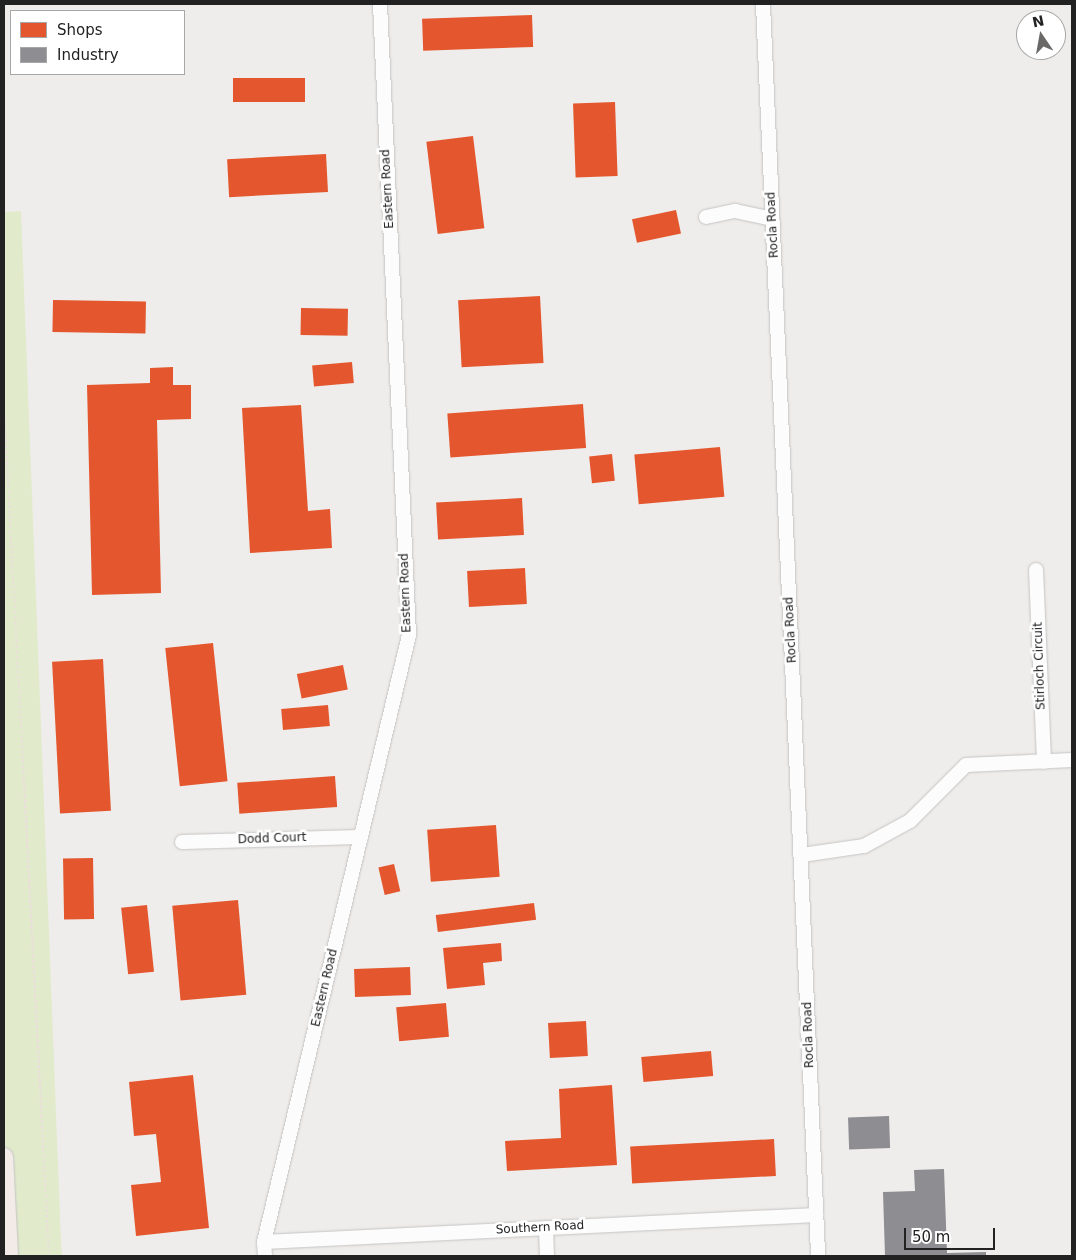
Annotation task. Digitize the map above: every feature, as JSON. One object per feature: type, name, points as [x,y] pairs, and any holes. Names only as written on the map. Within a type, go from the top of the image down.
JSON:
[{"type":"main road","points":[[4,1157],[9,1256]]},
{"type":"street","name":"Eastern Road","points":[[265,1256],[264,1242],[409,635],[380,4]]},
{"type":"street","name":"Rocla Road","points":[[762,4],[802,854],[818,1256]]},
{"type":"street","points":[[706,217],[735,211],[772,219]]},
{"type":"street","name":"Stirloch Circuit","points":[[1036,570],[1044,762]]},
{"type":"street","points":[[802,854],[864,846],[910,821],[966,765],[1072,760]]},
{"type":"street","name":"Dodd Court","points":[[182,842],[361,837]]},
{"type":"street","name":"Southern Road","points":[[264,1242],[816,1215]]},
{"type":"street","points":[[546,1228],[547,1256]]},
{"type":"path","points":[[4,406],[48,1256]]},
{"type":"green space","points":[[21,211],[62,1256],[4,1256],[4,212]]},
{"type":"building: Shops","points":[[532,15],[533,47],[423,51],[422,19]]},
{"type":"building: Shops","points":[[233,78],[305,78],[305,102],[233,102]]},
{"type":"building: Shops","points":[[615,102],[618,176],[576,177],[573,103]]},
{"type":"building: Shops","points":[[473,136],[484,228],[438,234],[426,142]]},
{"type":"building: Shops","points":[[326,154],[328,192],[229,197],[227,159]]},
{"type":"building: Shops","points":[[676,210],[681,233],[637,243],[632,219]]},
{"type":"building: Shops","points":[[540,296],[544,363],[462,367],[458,300]]},
{"type":"building: Shops","points":[[53,300],[146,302],[145,334],[52,332]]},
{"type":"building: Shops","points":[[301,308],[348,309],[348,336],[301,335]]},
{"type":"building: Shops","points":[[352,362],[354,383],[314,386],[312,365]]},
{"type":"building: Shops","points":[[173,367],[173,385],[191,385],[191,419],[157,420],[161,593],[92,595],[87,385],[150,383],[150,368]]},
{"type":"building: Shops","points":[[583,404],[586,448],[450,457],[447,413]]},
{"type":"building: Shops","points":[[301,405],[308,511],[330,509],[332,548],[250,553],[242,408]]},
{"type":"building: Shops","points":[[720,447],[724,497],[639,504],[634,454]]},
{"type":"building: Shops","points":[[612,454],[615,481],[592,483],[589,456]]},
{"type":"building: Shops","points":[[522,498],[524,535],[438,539],[436,503]]},
{"type":"building: Shops","points":[[525,568],[527,604],[469,607],[467,571]]},
{"type":"building: Shops","points":[[213,643],[228,781],[180,786],[165,648]]},
{"type":"building: Shops","points":[[103,659],[111,811],[60,813],[52,662]]},
{"type":"building: Shops","points":[[343,665],[348,690],[302,699],[297,674]]},
{"type":"building: Shops","points":[[328,705],[330,726],[283,730],[281,709]]},
{"type":"building: Shops","points":[[335,776],[337,807],[239,814],[237,783]]},
{"type":"building: Shops","points":[[496,825],[500,877],[431,882],[427,830]]},
{"type":"building: Shops","points":[[93,858],[94,919],[64,920],[63,859]]},
{"type":"building: Shops","points":[[394,864],[400,891],[385,895],[378,868]]},
{"type":"building: Shops","points":[[238,900],[246,995],[181,1000],[172,906]]},
{"type":"building: Shops","points":[[534,903],[536,920],[438,932],[436,915]]},
{"type":"building: Shops","points":[[147,905],[154,972],[128,974],[121,908]]},
{"type":"building: Shops","points":[[501,943],[502,961],[483,963],[485,985],[447,989],[443,948]]},
{"type":"building: Shops","points":[[410,967],[411,995],[355,997],[354,969]]},
{"type":"building: Shops","points":[[446,1003],[449,1037],[399,1041],[396,1007]]},
{"type":"building: Shops","points":[[586,1021],[588,1056],[550,1058],[548,1023]]},
{"type":"building: Shops","points":[[711,1051],[713,1076],[643,1082],[641,1057]]},
{"type":"building: Shops","points":[[193,1075],[209,1228],[136,1236],[131,1185],[161,1182],[156,1134],[134,1136],[129,1082]]},
{"type":"building: Shops","points":[[612,1085],[617,1165],[507,1171],[505,1141],[561,1138],[559,1089]]},
{"type":"building: Shops","points":[[774,1139],[776,1176],[632,1183],[630,1147]]},
{"type":"building: Industry","points":[[889,1116],[890,1148],[849,1149],[848,1117]]},
{"type":"building: Industry","points":[[944,1169],[947,1253],[986,1252],[986,1256],[885,1256],[883,1192],[915,1191],[914,1170]]}]
